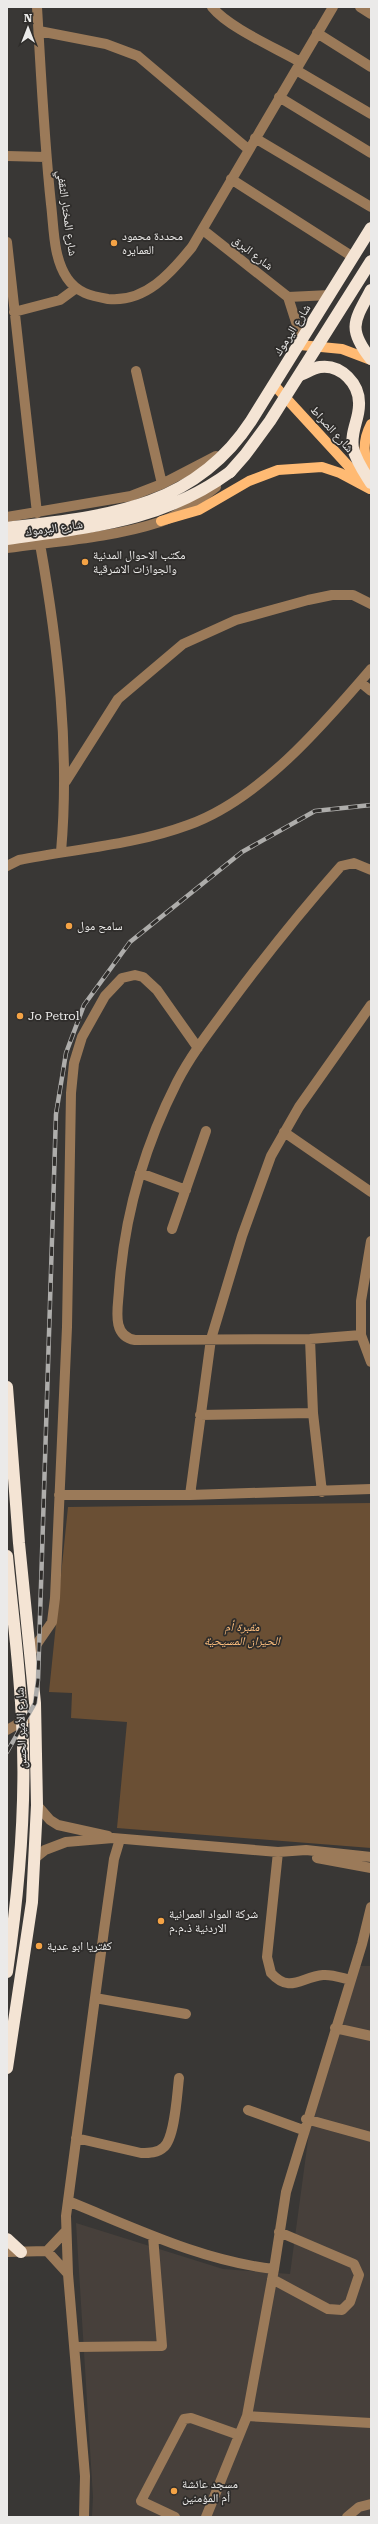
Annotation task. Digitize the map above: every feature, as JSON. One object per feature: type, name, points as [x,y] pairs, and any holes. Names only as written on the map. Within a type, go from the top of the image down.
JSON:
[{"type":"highway","name":"شارع اليرموك","points":[[7,528],[96,517],[138,506],[194,481],[215,465],[235,446],[301,343],[371,228]]},
{"type":"highway","name":"شارع اليرموك","points":[[7,539],[132,519],[187,503],[230,472],[266,427],[371,261]]},
{"type":"highway","points":[[371,290],[357,315],[354,327],[358,340],[371,360]]},
{"type":"highway","points":[[300,375],[320,367],[337,369],[350,379],[358,392],[359,405],[353,427],[353,448],[358,463],[371,487]]},
{"type":"highway","name":"شارع الأمير الحسن","points":[[7,1387],[19,1544],[35,1714],[37,1805],[32,1902],[7,2068]]},
{"type":"highway","name":"شارع الأمير الحسن","points":[[7,1556],[22,1723],[20,1864],[7,1972]]},
{"type":"highway","points":[[7,2239],[21,2252]]},
{"type":"main road","points":[[301,343],[342,349],[371,360]]},
{"type":"main road","name":"شارع الصراط","points":[[274,385],[371,487]]},
{"type":"main road","points":[[371,424],[365,438],[364,448],[371,473]]},
{"type":"main road","points":[[161,521],[199,510],[249,481],[278,470],[322,467],[340,473],[371,487]]},
{"type":"street","name":"شارع المختار الثقفي","points":[[37,7],[46,157],[56,245],[66,277],[76,289]]},
{"type":"street","points":[[212,7],[218,14],[371,114]]},
{"type":"street","points":[[14,312],[54,303],[67,297],[76,289],[92,297],[118,300],[135,296],[153,288],[167,276],[203,230],[248,149],[333,7]]},
{"type":"street","points":[[360,7],[371,14]]},
{"type":"street","points":[[39,31],[106,44],[138,56],[248,149]]},
{"type":"street","points":[[317,33],[371,67]]},
{"type":"street","points":[[279,97],[371,153]]},
{"type":"street","points":[[255,138],[371,207]]},
{"type":"street","points":[[7,156],[46,157]]},
{"type":"street","points":[[231,179],[353,257]]},
{"type":"street","name":"شارع البرق","points":[[203,230],[288,297]]},
{"type":"street","points":[[7,242],[37,513]]},
{"type":"street","points":[[301,343],[288,297],[330,295]]},
{"type":"street","points":[[136,371],[162,484]]},
{"type":"street","name":"شارع اليرموك","points":[[7,517],[114,500],[162,484],[235,446]]},
{"type":"street","name":"شارع اليرموك","points":[[7,548],[126,531],[161,521],[187,503]]},
{"type":"street","points":[[40,544],[52,617],[66,781],[61,852]]},
{"type":"street","points":[[66,781],[118,699],[183,644],[236,620],[308,600],[332,595],[353,595],[371,604]]},
{"type":"street","points":[[7,866],[19,860],[161,834],[189,825],[221,809],[266,778],[288,759],[371,669]]},
{"type":"street","points":[[360,682],[371,691]]},
{"type":"street","points":[[7,856],[19,860]]},
{"type":"street","points":[[361,1335],[310,1339],[135,1340],[126,1338],[118,1329],[122,1251],[134,1192],[140,1173],[177,1082],[198,1048],[276,941],[342,866],[354,863],[371,870]]},
{"type":"street","points":[[30,1654],[48,1630],[53,1614],[68,1265],[71,1093],[78,1047],[105,996],[122,978],[134,975],[143,977],[157,990],[198,1048]]},
{"type":"street","points":[[190,1495],[211,1339],[242,1236],[271,1156],[284,1132],[371,1005]]},
{"type":"street","points":[[172,1229],[206,1131]]},
{"type":"street","points":[[284,1132],[371,1192]]},
{"type":"street","points":[[140,1173],[186,1190]]},
{"type":"street","points":[[371,1241],[361,1301],[361,1335],[371,1362]]},
{"type":"street","points":[[310,1339],[313,1412],[322,1492]]},
{"type":"street","points":[[200,1415],[313,1412]]},
{"type":"street","points":[[59,1495],[190,1495],[322,1492],[371,1489]]},
{"type":"street","points":[[7,1730],[22,1723],[35,1714]]},
{"type":"street","points":[[37,1805],[50,1820],[58,1825],[105,1834],[117,1838]]},
{"type":"street","points":[[84,2517],[85,2476],[65,2232],[76,2138],[117,1838]]},
{"type":"street","points":[[35,1858],[45,1850],[66,1842],[117,1838],[292,1853],[304,1857],[371,1868]]},
{"type":"street","points":[[292,1853],[306,1850],[371,1857]]},
{"type":"street","points":[[278,1852],[268,1957],[271,1973],[285,1983],[300,1983],[323,1975],[351,1980]]},
{"type":"street","points":[[206,2517],[247,2416],[274,2269],[286,2192],[306,2119],[369,1926],[371,1907]]},
{"type":"street","points":[[95,1998],[186,2014]]},
{"type":"street","points":[[335,2028],[371,2036]]},
{"type":"street","points":[[76,2138],[141,2153],[151,2153],[160,2150],[169,2141],[179,2078]]},
{"type":"street","points":[[248,2110],[303,2130]]},
{"type":"street","points":[[306,2119],[371,2136]]},
{"type":"street","points":[[68,2201],[153,2236],[221,2260],[274,2269]]},
{"type":"street","points":[[7,2252],[47,2251],[65,2232]]},
{"type":"street","points":[[272,2279],[328,2309],[342,2310],[350,2302],[359,2275],[354,2264],[279,2232]]},
{"type":"street","points":[[75,2347],[162,2346],[153,2236]]},
{"type":"street","points":[[47,2251],[68,2274]]},
{"type":"street","points":[[247,2416],[371,2423]]},
{"type":"street","points":[[175,2517],[141,2501],[184,2419],[191,2418],[239,2435]]},
{"type":"street","points":[[347,2517],[358,2507],[371,2504]]},
{"type":"shaded area","points":[[357,1966],[371,1966],[371,2517],[92,2517],[93,2497],[76,2223],[223,2269],[290,2274],[310,2125]]},
{"type":"green space","name":"مقبرة أم الحيران المسيحية","points":[[371,1503],[371,1848],[117,1828],[127,1722],[71,1718],[72,1693],[49,1692],[68,1507]]},
{"type":"railway","points":[[7,1752],[35,1703],[38,1680],[56,1114],[66,1053],[84,1005],[130,942],[242,852],[315,811],[371,805]]},
{"type":"place","name":"محددة محمود العمايره","points":[[114,243]]},
{"type":"place","name":"مكتب الاحوال المدنية والجوازات الاشرقية","points":[[85,562]]},
{"type":"place","name":"سامح مول","points":[[69,926]]},
{"type":"place","name":"Jo Petrol","points":[[20,1016]]},
{"type":"place","name":"شركة المواد العمرانية الاردنية ذ.م.م","points":[[161,1921]]},
{"type":"place","name":"كفتريا ابو عدية","points":[[39,1946]]},
{"type":"place","name":"مسجد عائشة أم المؤمنين","points":[[174,2491]]}]
